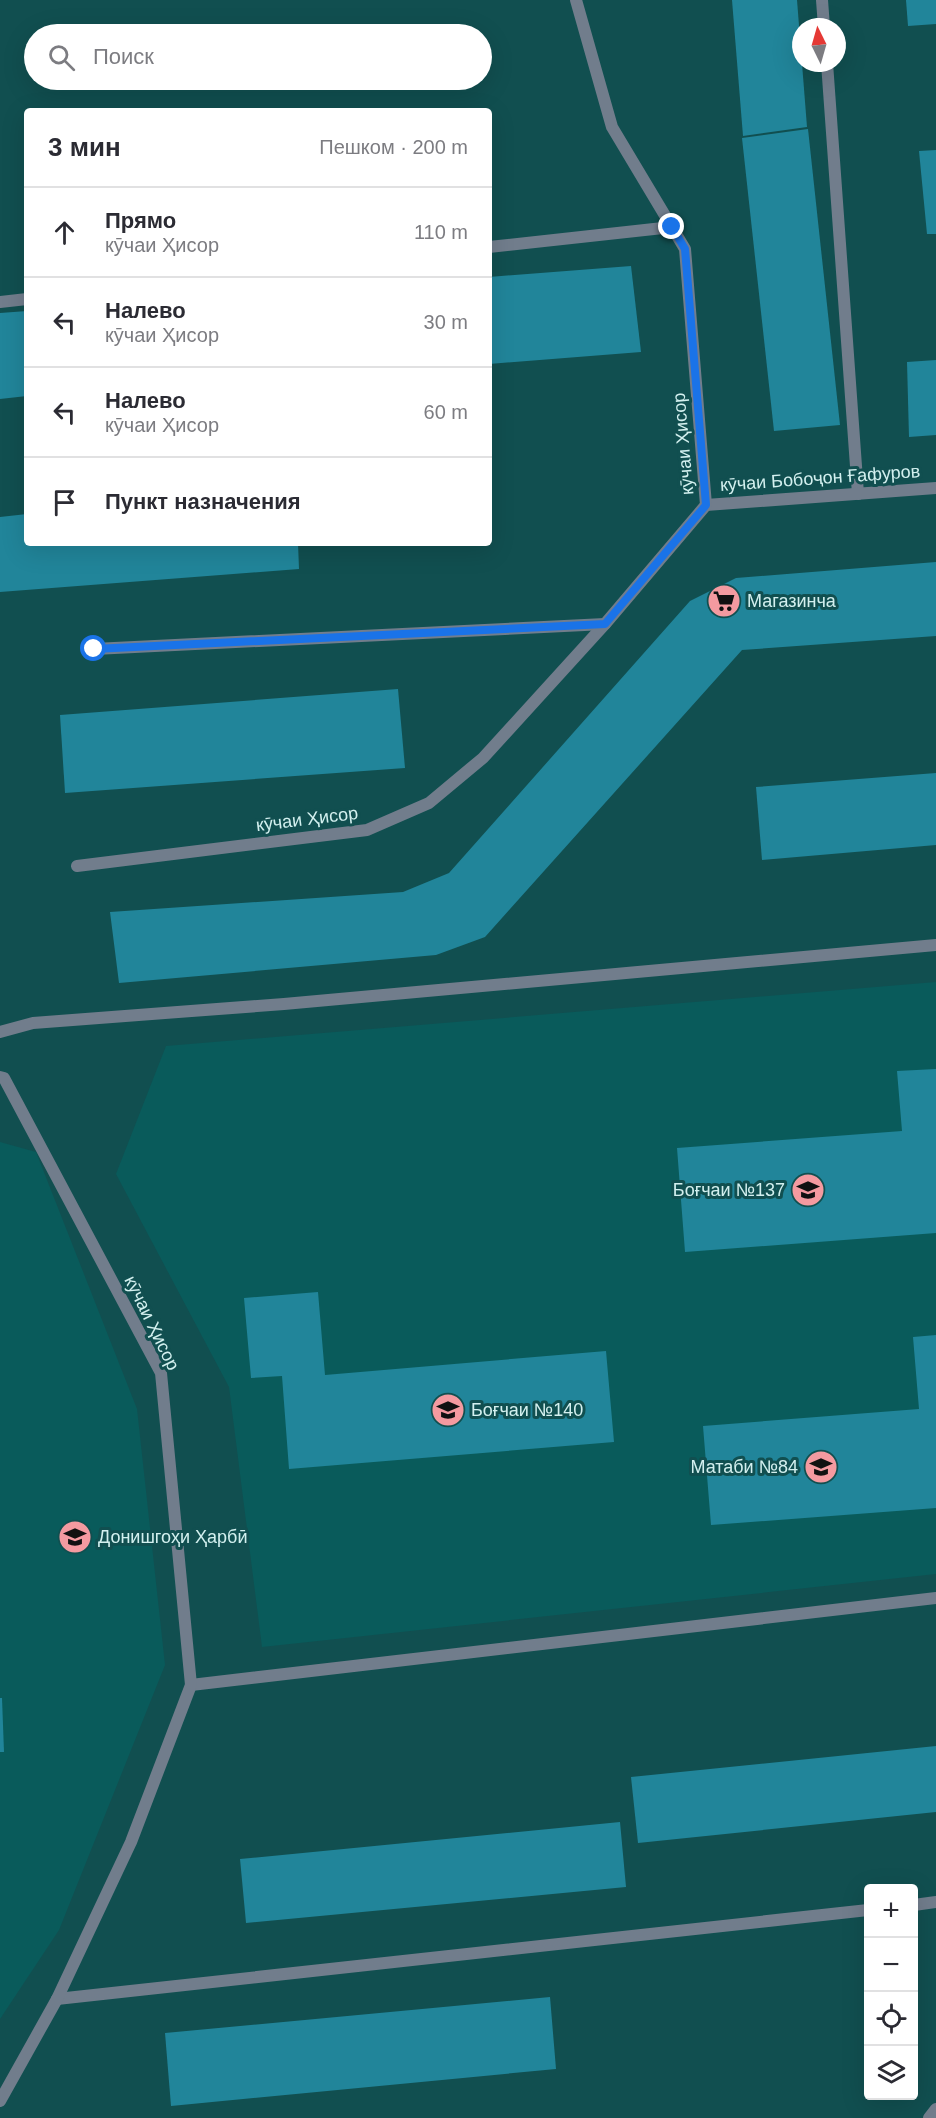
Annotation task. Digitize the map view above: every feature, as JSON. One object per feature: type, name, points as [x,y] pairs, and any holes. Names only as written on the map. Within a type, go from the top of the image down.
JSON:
[{"type":"street","name":"кӯчаи Ҳисор","points":[[77,866],[367,830],[429,803],[483,758],[605,624],[706,505],[685,249],[612,127],[576,0]]},
{"type":"street","points":[[822,0],[823,18]]},
{"type":"street","points":[[828,72],[858,494]]},
{"type":"street","points":[[492,248],[672,227]]},
{"type":"street","points":[[0,302],[24,299]]},
{"type":"street","name":"кӯчаи Бобоҷон Ғафуров","points":[[706,505],[936,488]]},
{"type":"street","points":[[94,649],[605,624]]},
{"type":"street","points":[[0,1032],[33,1023],[284,1004],[936,945]]},
{"type":"street","name":"кӯчаи Ҳисор","points":[[0,1077],[4,1078],[10,1089],[161,1373],[191,1685]]},
{"type":"street","points":[[0,2101],[57,1999],[131,1842],[191,1685],[936,1598]]},
{"type":"street","points":[[918,1904],[936,1902]]},
{"type":"street","points":[[57,1999],[864,1910]]},
{"type":"street","points":[[929,2118],[936,2109]]},
{"type":"shaded area","points":[[936,982],[936,1574],[262,1647],[229,1387],[116,1174],[166,1046]]},
{"type":"shaded area","name":"Донишгоҳи Ҳарбӣ","points":[[0,1142],[36,1152],[137,1409],[165,1665],[59,1930],[0,2019]]},
{"type":"building","points":[[732,0],[797,0],[798,18],[792,18],[792,72],[803,72],[807,127],[743,136]]},
{"type":"building","points":[[906,0],[936,0],[936,24],[908,26]]},
{"type":"building","points":[[808,129],[840,425],[774,431],[742,138]]},
{"type":"building","points":[[936,150],[936,234],[927,234],[919,151]]},
{"type":"building","points":[[631,266],[641,352],[492,364],[492,277]]},
{"type":"building","points":[[24,311],[24,396],[0,399],[0,313]]},
{"type":"building","points":[[936,360],[936,435],[909,437],[907,362]]},
{"type":"building","points":[[24,514],[24,546],[298,546],[299,569],[0,592],[0,517]]},
{"type":"building","points":[[936,562],[936,636],[742,650],[485,937],[436,955],[119,983],[110,912],[403,892],[449,873],[690,601],[736,578]]},
{"type":"building","points":[[398,689],[405,768],[65,793],[60,715]]},
{"type":"building","points":[[936,773],[936,845],[762,860],[756,787]]},
{"type":"building","name":"Боғчаи №137","points":[[936,1069],[936,1233],[685,1252],[677,1148],[902,1131],[897,1071]]},
{"type":"building","name":"Боғчаи №140","points":[[318,1292],[325,1375],[606,1351],[614,1442],[289,1469],[282,1376],[251,1378],[244,1298]]},
{"type":"building","name":"Матаби №84","points":[[936,1335],[936,1508],[711,1525],[703,1426],[919,1409],[913,1337]]},
{"type":"building","points":[[0,1698],[2,1698],[4,1752],[0,1752]]},
{"type":"building","points":[[936,1746],[936,1812],[638,1843],[631,1777]]},
{"type":"building","points":[[620,1822],[626,1887],[246,1923],[240,1859]]},
{"type":"building","points":[[550,1997],[556,2069],[171,2106],[165,2033]]},
{"type":"place","name":"Магазинча","points":[[724,601]]},
{"type":"place","name":"Боғчаи №137","points":[[808,1190]]},
{"type":"place","name":"Боғчаи №140","points":[[448,1410]]},
{"type":"place","name":"Матаби №84","points":[[821,1467]]},
{"type":"place","name":"Донишгоҳи Ҳарбӣ","points":[[75,1537]]},
{"type":"route","points":[[94,649],[605,624],[706,505],[685,249],[672,227]]}]
